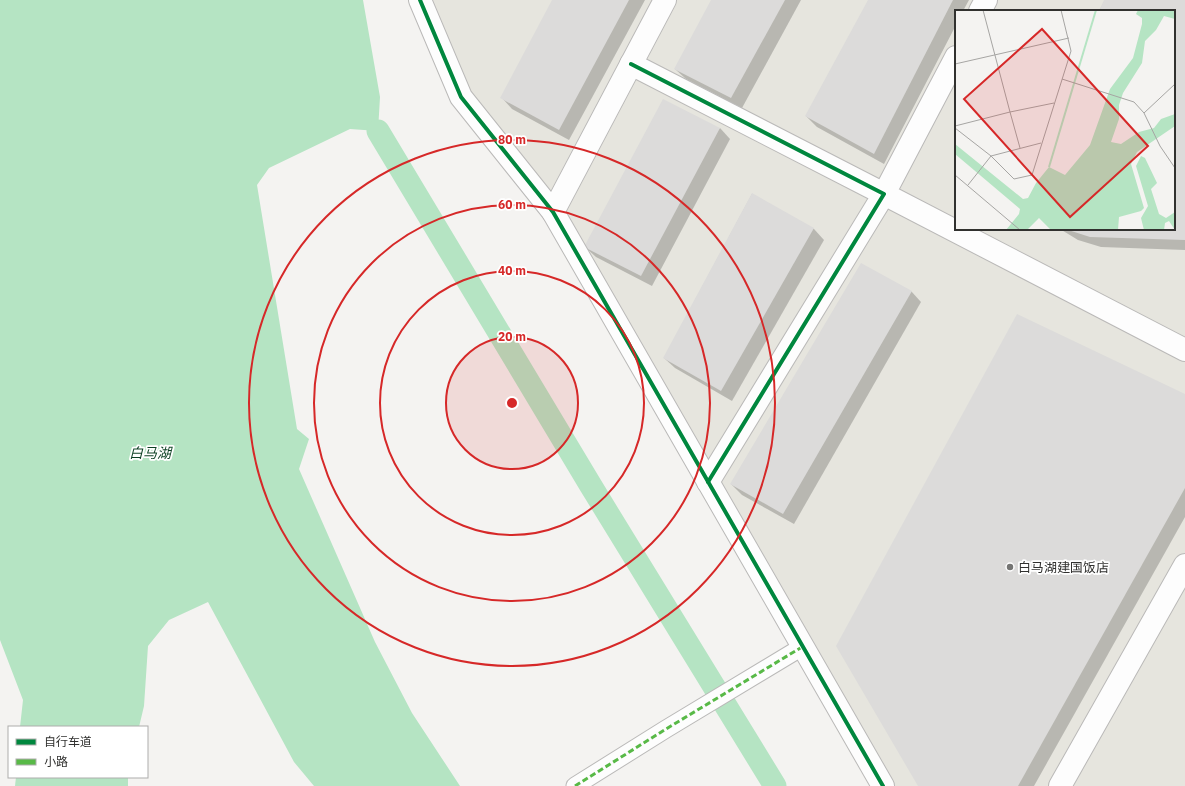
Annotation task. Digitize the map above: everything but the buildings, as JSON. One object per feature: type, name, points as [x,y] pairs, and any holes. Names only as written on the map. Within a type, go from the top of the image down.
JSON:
[{"type":"street","points":[[420,0],[461,97],[553,212],[883,786]]},
{"type":"street","points":[[553,212],[665,0]]},
{"type":"street","points":[[981,10],[986,0]]},
{"type":"street","points":[[708,482],[884,194],[955,59]]},
{"type":"street","points":[[631,64],[1185,350]]},
{"type":"street","points":[[1060,786],[1185,564]]},
{"type":"street","points":[[575,786],[802,647]]},
{"type":"shaded area","points":[[420,0],[1185,0],[1185,786],[883,786],[553,212],[461,97]]},
{"type":"water","name":"白马湖","points":[[0,0],[363,0],[380,97],[378,131],[350,129],[269,168],[257,185],[297,429],[309,439],[299,469],[375,642],[412,713],[460,786],[314,786],[294,762],[208,602],[169,620],[148,646],[144,706],[139,726],[20,726],[23,700],[0,640]]},
{"type":"water","points":[[16,778],[128,778],[128,786],[15,786]]},
{"type":"waterway","points":[[378,131],[591,486],[775,786]]},
{"type":"marked path","points":[[575,786],[802,647]]},
{"type":"cycle path","points":[[420,0],[461,97],[553,212],[883,786]]},
{"type":"cycle path","points":[[631,64],[884,194],[708,482]]},
{"type":"place","name":"白马湖建国饭店","points":[[1010,567]]}]
